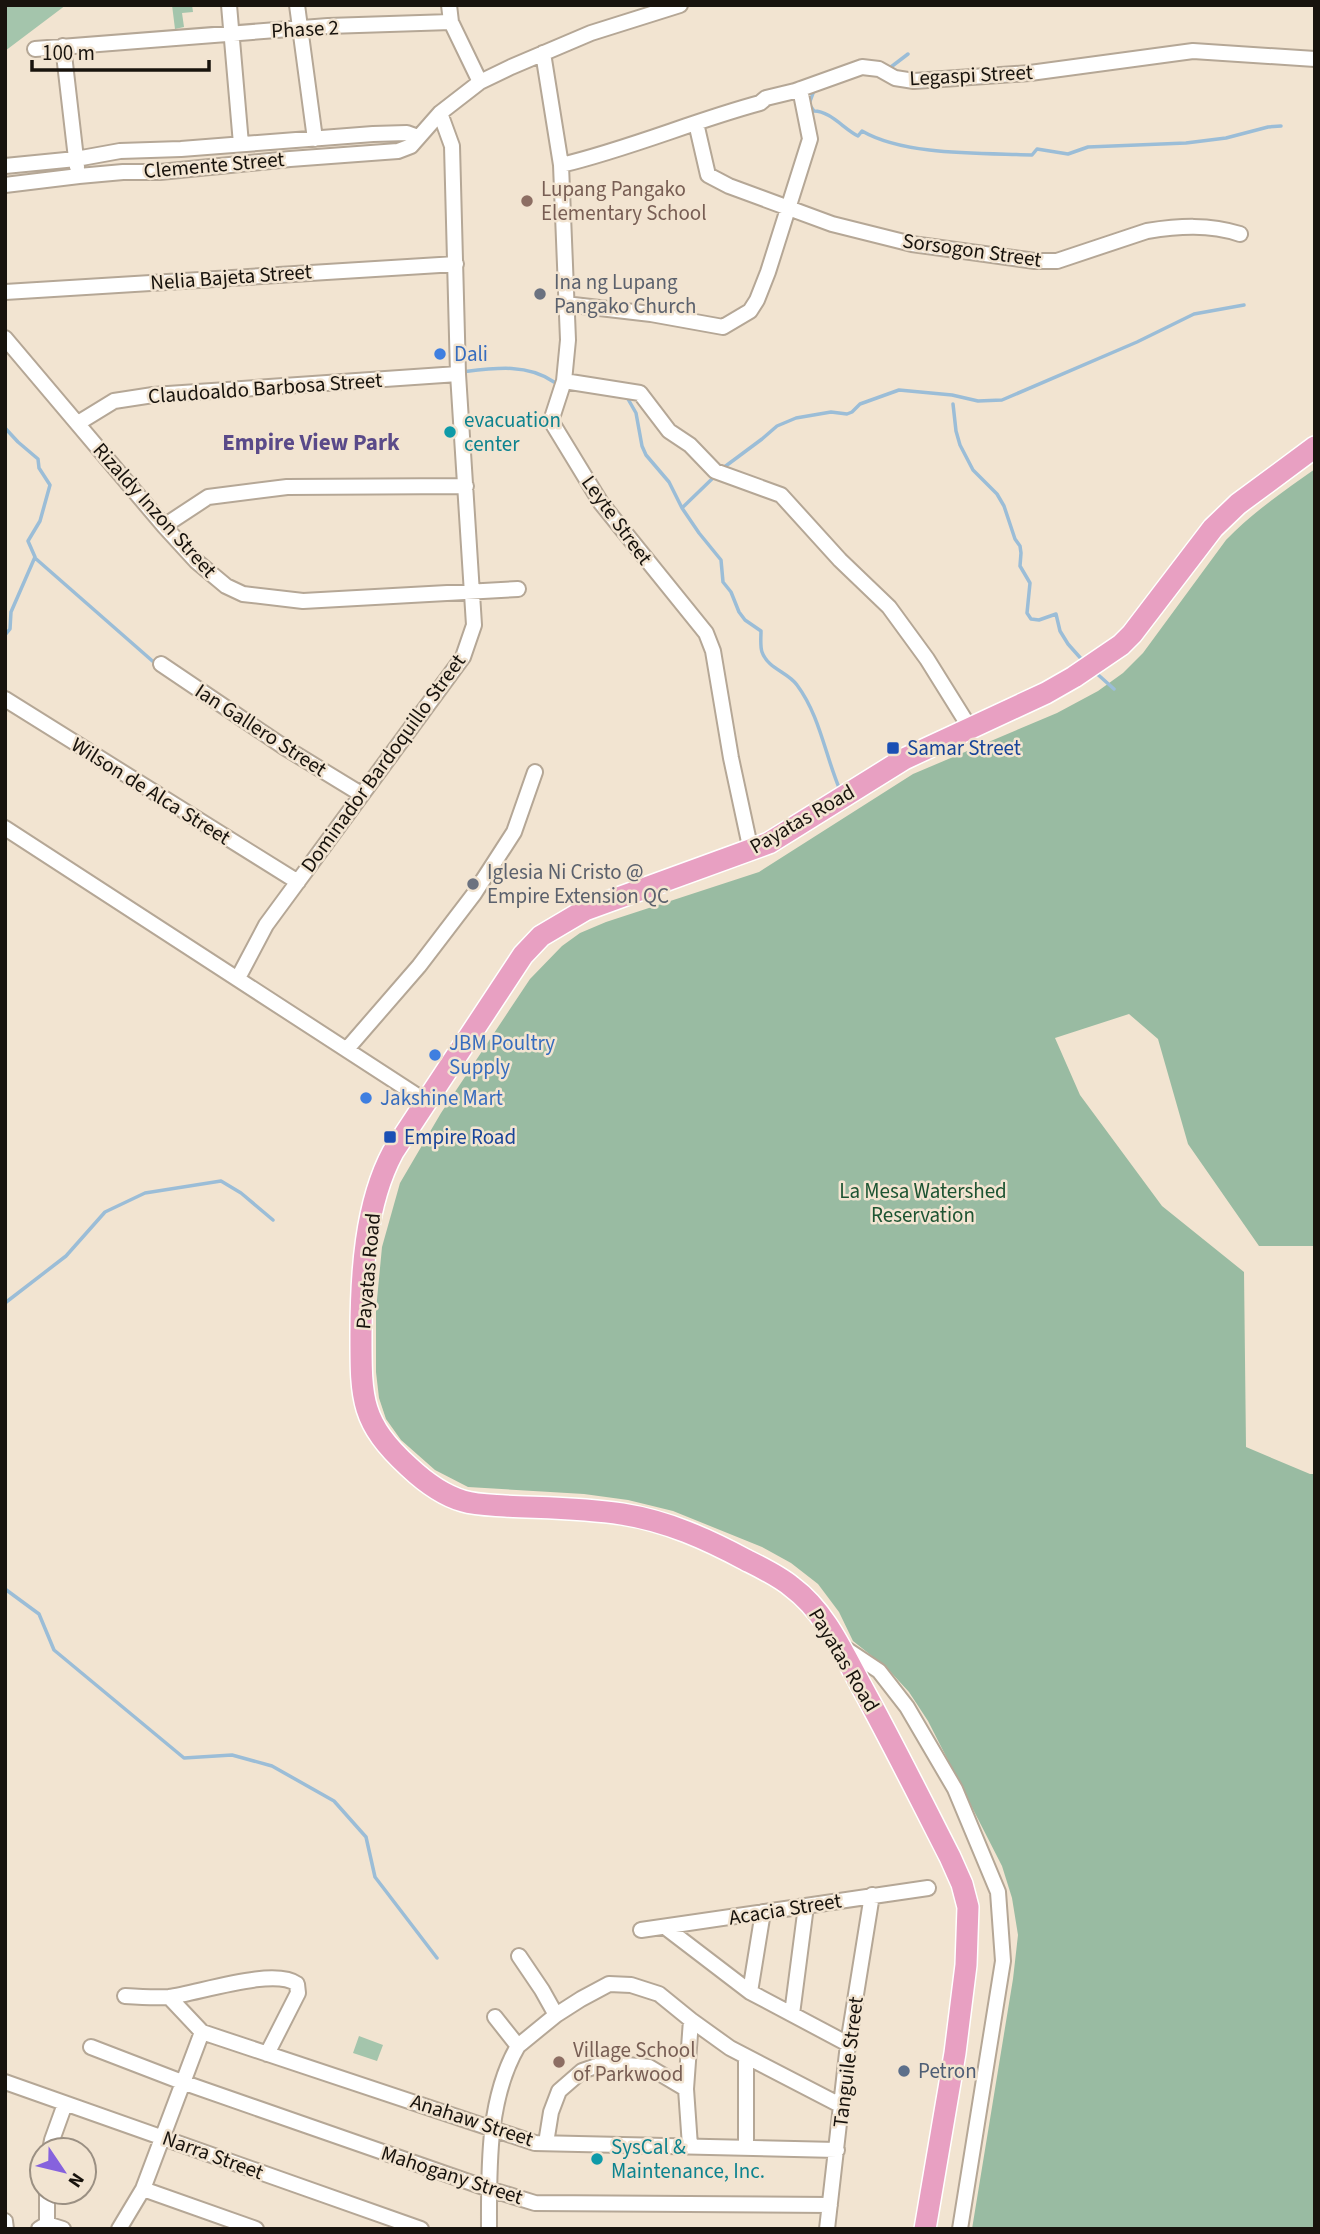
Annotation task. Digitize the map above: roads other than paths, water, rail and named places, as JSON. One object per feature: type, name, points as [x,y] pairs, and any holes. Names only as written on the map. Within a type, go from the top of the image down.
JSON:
[{"type":"main road","name":"Payatas Road","points":[[925,2229],[957,2040],[966,1965],[968,1907],[962,1884],[950,1857],[839,1644],[812,1605],[792,1586],[699,1536],[669,1525],[625,1515],[583,1509],[464,1502],[426,1482],[390,1450],[373,1426],[364,1401],[361,1374],[361,1310],[372,1208],[387,1164],[523,955],[541,936],[571,916],[600,903],[769,843],[904,759],[1046,693],[1074,677],[1121,645],[1132,634],[1213,528],[1238,504],[1315,447]]},
{"type":"street","points":[[229,5],[241,144]]},
{"type":"street","points":[[297,5],[315,139]]},
{"type":"street","points":[[449,5],[451,22],[480,82]]},
{"type":"street","name":"Clemente Street","points":[[5,184],[398,151],[411,146],[440,113],[480,82],[544,52],[653,9],[680,5]]},
{"type":"street","name":"Phase 2","points":[[35,49],[328,26],[451,22]]},
{"type":"street","points":[[63,46],[79,176]]},
{"type":"street","name":"Legaspi Street","points":[[561,164],[631,146],[862,67],[879,69],[895,78],[914,81],[1044,71],[1193,51],[1314,54]]},
{"type":"street","name":"Leyte Street","points":[[544,52],[561,164],[568,340],[564,381],[551,421],[601,503],[706,633],[713,651],[751,850]]},
{"type":"street","points":[[565,304],[651,314],[723,327],[750,312],[768,272],[810,139],[800,89]]},
{"type":"street","name":"Dominador Bardoquillo Street","points":[[239,978],[266,925],[463,657],[474,625],[458,374],[452,146],[440,113]]},
{"type":"street","name":"Sorsogon Street","points":[[696,122],[708,175],[729,186],[832,224],[912,244],[1035,261],[1057,261],[1147,231],[1182,226],[1219,227],[1240,234]]},
{"type":"street","name":"Clemente Street","points":[[5,166],[76,159],[120,151],[407,133],[418,137]]},
{"type":"street","points":[[290,140],[290,159]]},
{"type":"street","points":[[221,145],[222,166]]},
{"type":"street","name":"Nelia Bajeta Street","points":[[5,292],[456,264]]},
{"type":"street","name":"Rizaldy Inzon Street","points":[[5,338],[164,526],[226,586],[243,594],[277,600],[327,601],[518,589]]},
{"type":"street","name":"Claudoaldo Barbosa Street","points":[[77,423],[114,401],[153,395],[458,374]]},
{"type":"street","points":[[564,381],[640,393],[669,431],[690,445],[715,471],[781,495],[840,561],[889,607],[927,659],[970,728]]},
{"type":"street","points":[[164,526],[208,497],[260,490],[287,487],[466,486]]},
{"type":"street","name":"Ian Gallero Street","points":[[161,664],[284,747],[361,794]]},
{"type":"street","name":"Wilson de Alca Street","points":[[5,699],[298,882]]},
{"type":"street","points":[[347,1049],[419,966],[474,894],[514,832],[535,772]]},
{"type":"street","points":[[5,828],[427,1102]]},
{"type":"street","points":[[839,1644],[879,1671],[907,1707],[955,1789],[998,1892],[1003,1961],[960,2229]]},
{"type":"street","name":"Acacia Street","points":[[642,1930],[928,1888]]},
{"type":"street","name":"Tanguile Street","points":[[827,2229],[848,2044],[872,1895]]},
{"type":"street","points":[[792,2014],[806,1906]]},
{"type":"street","points":[[750,1992],[763,1912]]},
{"type":"street","points":[[665,1927],[750,1992],[848,2044]]},
{"type":"street","points":[[519,1956],[556,2015]]},
{"type":"street","points":[[125,1996],[169,1997],[232,1984],[290,1979],[298,1984],[298,1993],[267,2054]]},
{"type":"street","points":[[489,2229],[492,2127],[506,2066],[518,2046],[556,2015],[609,1984],[631,1985],[659,1994],[730,2048],[840,2105]]},
{"type":"street","points":[[119,2229],[143,2189],[202,2032],[169,1997]]},
{"type":"street","points":[[495,2017],[518,2046]]},
{"type":"street","points":[[690,2146],[686,2089],[691,2020]]},
{"type":"street","name":"Anahaw Street","points":[[202,2032],[535,2143],[837,2150]]},
{"type":"street","name":"Mahogany Street","points":[[91,2047],[182,2082],[535,2203],[830,2205]]},
{"type":"street","points":[[746,2057],[747,2146]]},
{"type":"street","points":[[546,2143],[551,2112],[559,2091],[582,2071],[604,2063],[649,2067],[686,2089]]},
{"type":"street","name":"Narra Street","points":[[5,2082],[421,2229]]},
{"type":"street","points":[[53,2136],[65,2104]]},
{"type":"street","points":[[143,2189],[256,2229]]},
{"type":"street","points":[[45,2206],[43,2226],[63,2229]]},
{"type":"street","points":[[5,2221],[6,2229]]},
{"type":"waterway","points":[[887,70],[908,54]]},
{"type":"waterway","points":[[815,88],[809,104],[814,111],[831,117],[858,136],[862,131],[900,145],[944,152],[1032,155],[1037,149],[1068,154],[1088,147],[1186,143],[1226,138],[1281,126]]},
{"type":"waterway","points":[[723,468],[777,426],[796,418],[831,412],[847,414],[860,404],[899,390],[952,395],[978,401],[1002,400],[1137,342],[1194,314],[1244,305]]},
{"type":"waterway","points":[[462,372],[498,368],[521,369],[554,382]]},
{"type":"waterway","points":[[623,396],[628,399],[636,413],[646,455],[669,482],[682,508],[721,560],[723,582],[731,592],[739,612],[745,620],[761,631],[761,647],[765,658],[793,681],[805,697],[840,790]]},
{"type":"waterway","points":[[953,404],[960,445],[973,470],[997,494],[1020,546],[1020,566],[1030,583],[1027,613],[1031,619],[1039,620],[1056,614],[1060,631],[1084,662]]},
{"type":"waterway","points":[[5,428],[38,459],[39,468],[50,485],[40,521],[28,541],[35,557],[11,612],[10,629],[5,635]]},
{"type":"waterway","points":[[683,507],[714,477]]},
{"type":"waterway","points":[[35,558],[157,665]]},
{"type":"waterway","points":[[1095,672],[1114,689]]},
{"type":"waterway","points":[[5,1303],[66,1256],[105,1212],[145,1193],[221,1181],[241,1193],[273,1220]]},
{"type":"waterway","points":[[5,1589],[39,1614],[54,1650],[184,1758],[232,1755],[272,1766],[334,1801],[366,1837],[375,1877],[437,1958]]},
{"type":"place","name":"Lupang Pangako Elementary School","points":[[527,201]]},
{"type":"place","name":"Ina ng Lupang Pangako Church","points":[[540,294]]},
{"type":"place","name":"Dali","points":[[440,354]]},
{"type":"place","name":"evacuation center","points":[[450,432]]},
{"type":"place","name":"Samar Street","points":[[893,748]]},
{"type":"place","name":"Iglesia Ni Cristo @ Empire Extension QC","points":[[473,884]]},
{"type":"place","name":"JBM Poultry Supply","points":[[435,1055]]},
{"type":"place","name":"Jakshine Mart","points":[[366,1098]]},
{"type":"place","name":"Empire Road","points":[[390,1137]]},
{"type":"place","name":"Village School of Parkwood","points":[[559,2062]]},
{"type":"place","name":"Petron","points":[[904,2071]]},
{"type":"place","name":"SysCal & Maintenance, Inc.","points":[[597,2159]]},
{"type":"district","name":"Empire View Park","points":[[311,442]]},
{"type":"park label","name":"La Mesa Watershed Reservation","points":[[923,1203]]}]
